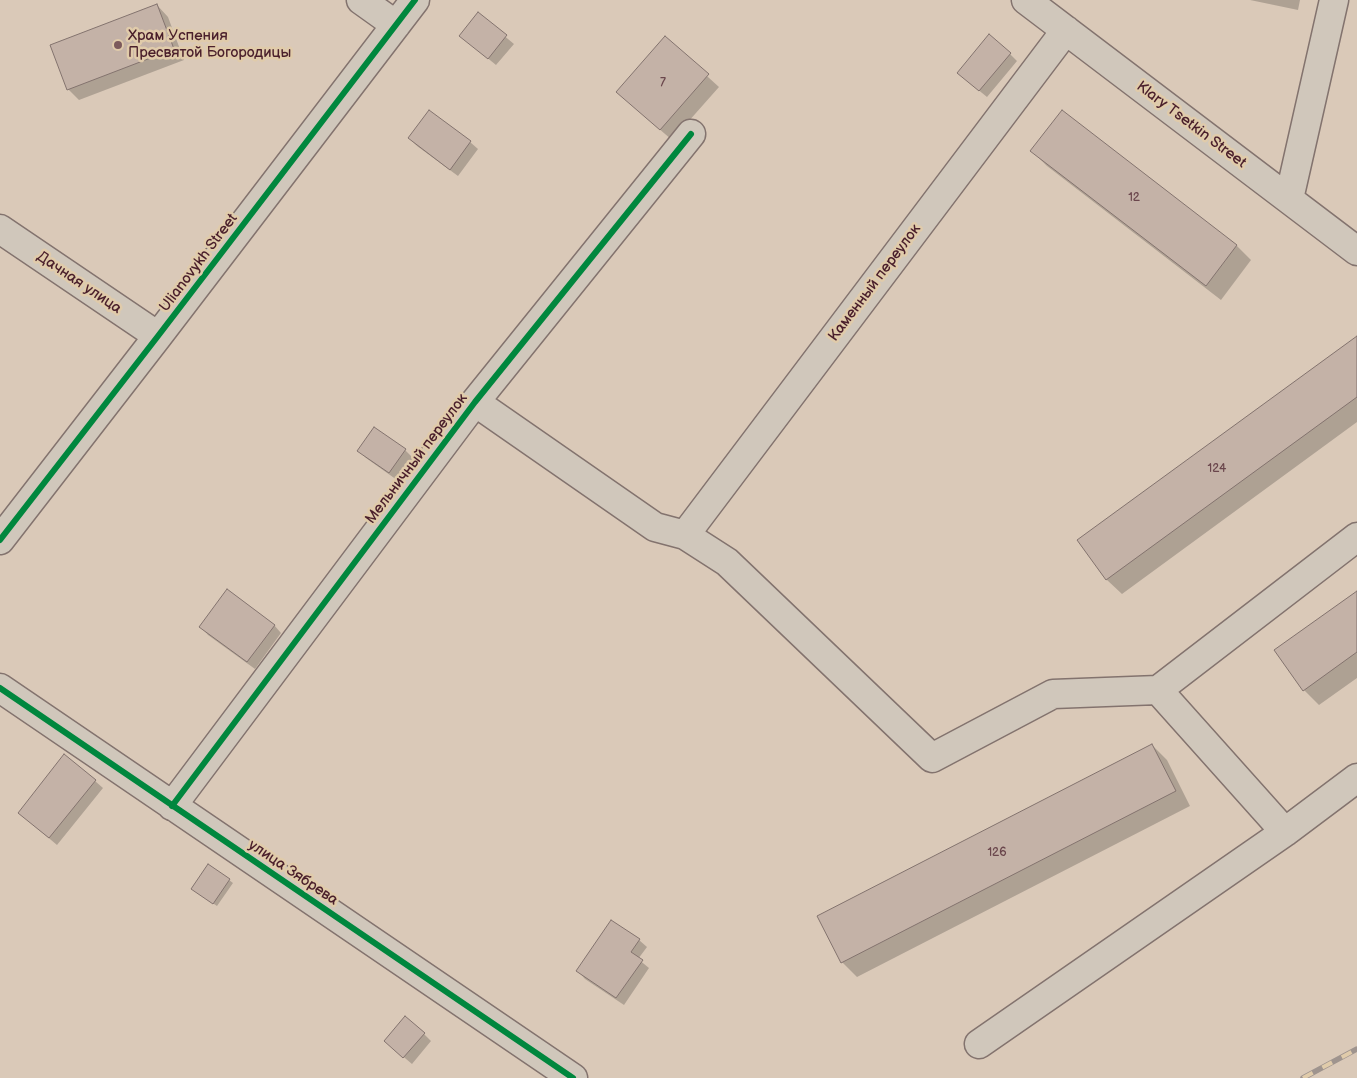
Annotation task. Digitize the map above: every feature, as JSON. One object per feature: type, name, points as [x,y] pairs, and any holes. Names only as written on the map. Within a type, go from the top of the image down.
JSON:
[{"type":"street","points":[[361,0],[396,26]]},
{"type":"street","name":"Ulianovykh Street","points":[[0,540],[416,0]]},
{"type":"street","name":"Klary Tsetkin Street","points":[[1026,0],[1357,251]]},
{"type":"street","points":[[1289,200],[1334,0]]},
{"type":"street","name":"Каменный переулок","points":[[685,535],[1066,30]]},
{"type":"street","name":"Мельничный переулок","points":[[172,806],[474,402],[691,134]]},
{"type":"street","name":"Дачная улица","points":[[0,229],[158,336]]},
{"type":"street","points":[[474,402],[655,527],[685,535],[727,562],[932,758],[1053,694],[1158,690],[1357,536]]},
{"type":"street","name":"улица Зябрева","points":[[0,688],[573,1078]]},
{"type":"street","points":[[1158,690],[1285,832]]},
{"type":"street","points":[[979,1044],[1285,832],[1357,778]]},
{"type":"building","points":[[157,4],[174,49],[67,90],[50,45]]},
{"type":"building","points":[[478,12],[507,35],[488,59],[459,36]]},
{"type":"building","points":[[989,34],[1011,53],[979,91],[957,73]]},
{"type":"building","points":[[665,36],[709,74],[660,130],[616,92]]},
{"type":"building","points":[[429,110],[471,141],[450,170],[408,138]]},
{"type":"building","points":[[1062,110],[1237,245],[1206,286],[1030,151]]},
{"type":"building","points":[[1357,336],[1357,397],[1106,580],[1077,540]]},
{"type":"building","points":[[374,427],[406,449],[389,473],[357,451]]},
{"type":"building","points":[[227,589],[275,625],[247,662],[199,627]]},
{"type":"building","points":[[1357,591],[1357,652],[1303,691],[1274,650]]},
{"type":"building","points":[[1152,744],[1176,791],[841,963],[817,916]]},
{"type":"building","points":[[64,754],[96,780],[49,838],[18,813]]},
{"type":"building","points":[[208,864],[230,879],[213,904],[191,889]]},
{"type":"building","points":[[611,920],[640,939],[631,952],[643,960],[616,998],[576,971]]},
{"type":"building","points":[[405,1016],[425,1033],[403,1058],[384,1041]]},
{"type":"railway","points":[[1303,1078],[1357,1049]]},
{"type":"cycle path","points":[[0,540],[415,0]]},
{"type":"cycle path","points":[[172,806],[475,402],[691,134]]},
{"type":"cycle path","points":[[0,688],[573,1078]]},
{"type":"place","name":"Храм Успения Пресвятой Богородицы","points":[[118,45]]}]
